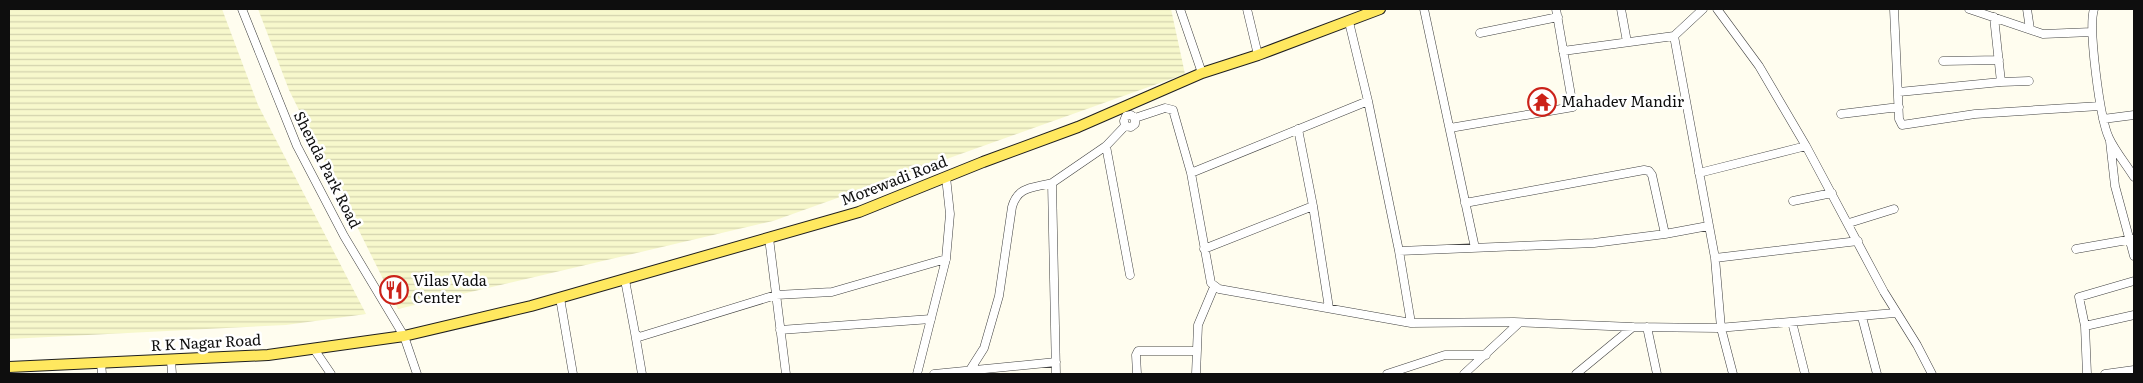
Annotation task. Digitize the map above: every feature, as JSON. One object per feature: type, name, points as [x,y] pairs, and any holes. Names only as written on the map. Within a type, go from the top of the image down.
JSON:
[{"type":"main road","name":"Morewadi Road","points":[[404,336],[560,298],[859,212],[1037,142],[1123,113],[1202,73],[1348,22],[1365,12],[1380,9]]},
{"type":"main road","name":"R K Nagar Road","points":[[9,367],[33,370],[101,363],[268,355],[404,336]]},
{"type":"street","name":"Shenda Park Road","points":[[242,9],[297,146],[344,236],[404,336],[417,374]]},
{"type":"street","points":[[1180,9],[1202,73]]},
{"type":"street","points":[[1247,9],[1258,55]]},
{"type":"street","points":[[1424,9],[1475,248]]},
{"type":"street","points":[[1450,128],[1573,107],[1556,9]]},
{"type":"street","points":[[1621,9],[1627,42]]},
{"type":"street","points":[[1564,51],[1674,36],[1703,9]]},
{"type":"street","points":[[1717,9],[1759,66],[1806,146],[1896,313],[1917,345],[1932,374]]},
{"type":"street","points":[[1894,9],[1899,119],[1902,125],[1975,114],[2100,106]]},
{"type":"street","points":[[1970,9],[2043,34],[2092,32]]},
{"type":"street","points":[[2027,9],[2030,30]]},
{"type":"street","points":[[2094,9],[2092,32],[2100,106],[2109,139],[2115,186],[2132,239],[2134,256]]},
{"type":"street","points":[[1480,33],[1558,17]]},
{"type":"street","points":[[1994,17],[2001,82]]},
{"type":"street","points":[[1348,22],[1368,101],[1399,251],[1411,323]]},
{"type":"street","points":[[1674,36],[1715,258],[1721,328],[1733,374]]},
{"type":"street","points":[[1943,62],[1998,60]]},
{"type":"street","points":[[1899,92],[2029,81]]},
{"type":"street","points":[[1191,173],[1368,101]]},
{"type":"street","points":[[1841,114],[1899,107]]},
{"type":"street","points":[[1135,118],[1165,108],[1173,110],[1191,173],[1204,249],[1214,287],[1198,324],[1196,374]]},
{"type":"street","points":[[1125,126],[1123,113],[1135,118]]},
{"type":"street","points":[[2103,119],[2134,115]]},
{"type":"street","points":[[970,370],[984,348],[999,296],[1015,196],[1023,190],[1052,183],[1063,176],[1106,146],[1125,126],[1134,126],[1135,118]]},
{"type":"street","points":[[1298,129],[1313,206],[1329,308]]},
{"type":"street","points":[[2109,139],[2134,177]]},
{"type":"street","points":[[1106,146],[1130,275]]},
{"type":"street","points":[[1699,173],[1806,146]]},
{"type":"street","points":[[1465,203],[1644,170],[1649,171],[1652,175],[1665,234]]},
{"type":"street","points":[[917,374],[946,259],[950,214],[946,177]]},
{"type":"street","points":[[1052,183],[1056,374]]},
{"type":"street","points":[[1793,201],[1832,194]]},
{"type":"street","points":[[1204,249],[1313,206]]},
{"type":"street","points":[[1849,223],[1894,209]]},
{"type":"street","points":[[1399,251],[1594,243],[1665,234],[1708,226]]},
{"type":"street","points":[[770,238],[786,374]]},
{"type":"street","points":[[2076,249],[2132,239]]},
{"type":"street","points":[[1715,258],[1858,241]]},
{"type":"street","points":[[635,333],[640,337],[648,336],[776,295],[832,292],[946,259]]},
{"type":"street","points":[[625,280],[642,374]]},
{"type":"street","points":[[2086,374],[2085,326],[2079,298],[2134,281]]},
{"type":"street","points":[[1214,287],[1411,323],[1519,323],[1646,328],[1721,328],[1896,313]]},
{"type":"street","points":[[560,298],[570,374]]},
{"type":"street","points":[[2085,326],[2134,315]]},
{"type":"street","points":[[1862,317],[1878,374]]},
{"type":"street","points":[[780,330],[931,319]]},
{"type":"street","points":[[1792,322],[1805,374]]},
{"type":"street","points":[[1464,374],[1519,323]]},
{"type":"street","points":[[1576,374],[1633,327]]},
{"type":"street","points":[[1646,328],[1656,374]]},
{"type":"street","points":[[314,349],[331,374]]},
{"type":"street","points":[[1137,374],[1136,355],[1138,351],[1196,351]]},
{"type":"street","points":[[1387,374],[1445,355],[1486,354]]},
{"type":"street","points":[[171,360],[172,374]]},
{"type":"street","points":[[934,374],[1056,362]]},
{"type":"street","points":[[101,363],[102,374]]},
{"type":"street","points":[[2105,374],[2134,370]]},
{"type":"green space","points":[[9,9],[222,9],[258,105],[366,314],[286,325],[9,339]]},
{"type":"green space","points":[[258,9],[1171,9],[1185,74],[773,221],[398,309],[289,90]]},
{"type":"place","name":"Mahadev Mandir","points":[[1542,102]]},
{"type":"place","name":"Vilas Vada Center","points":[[394,290]]}]
